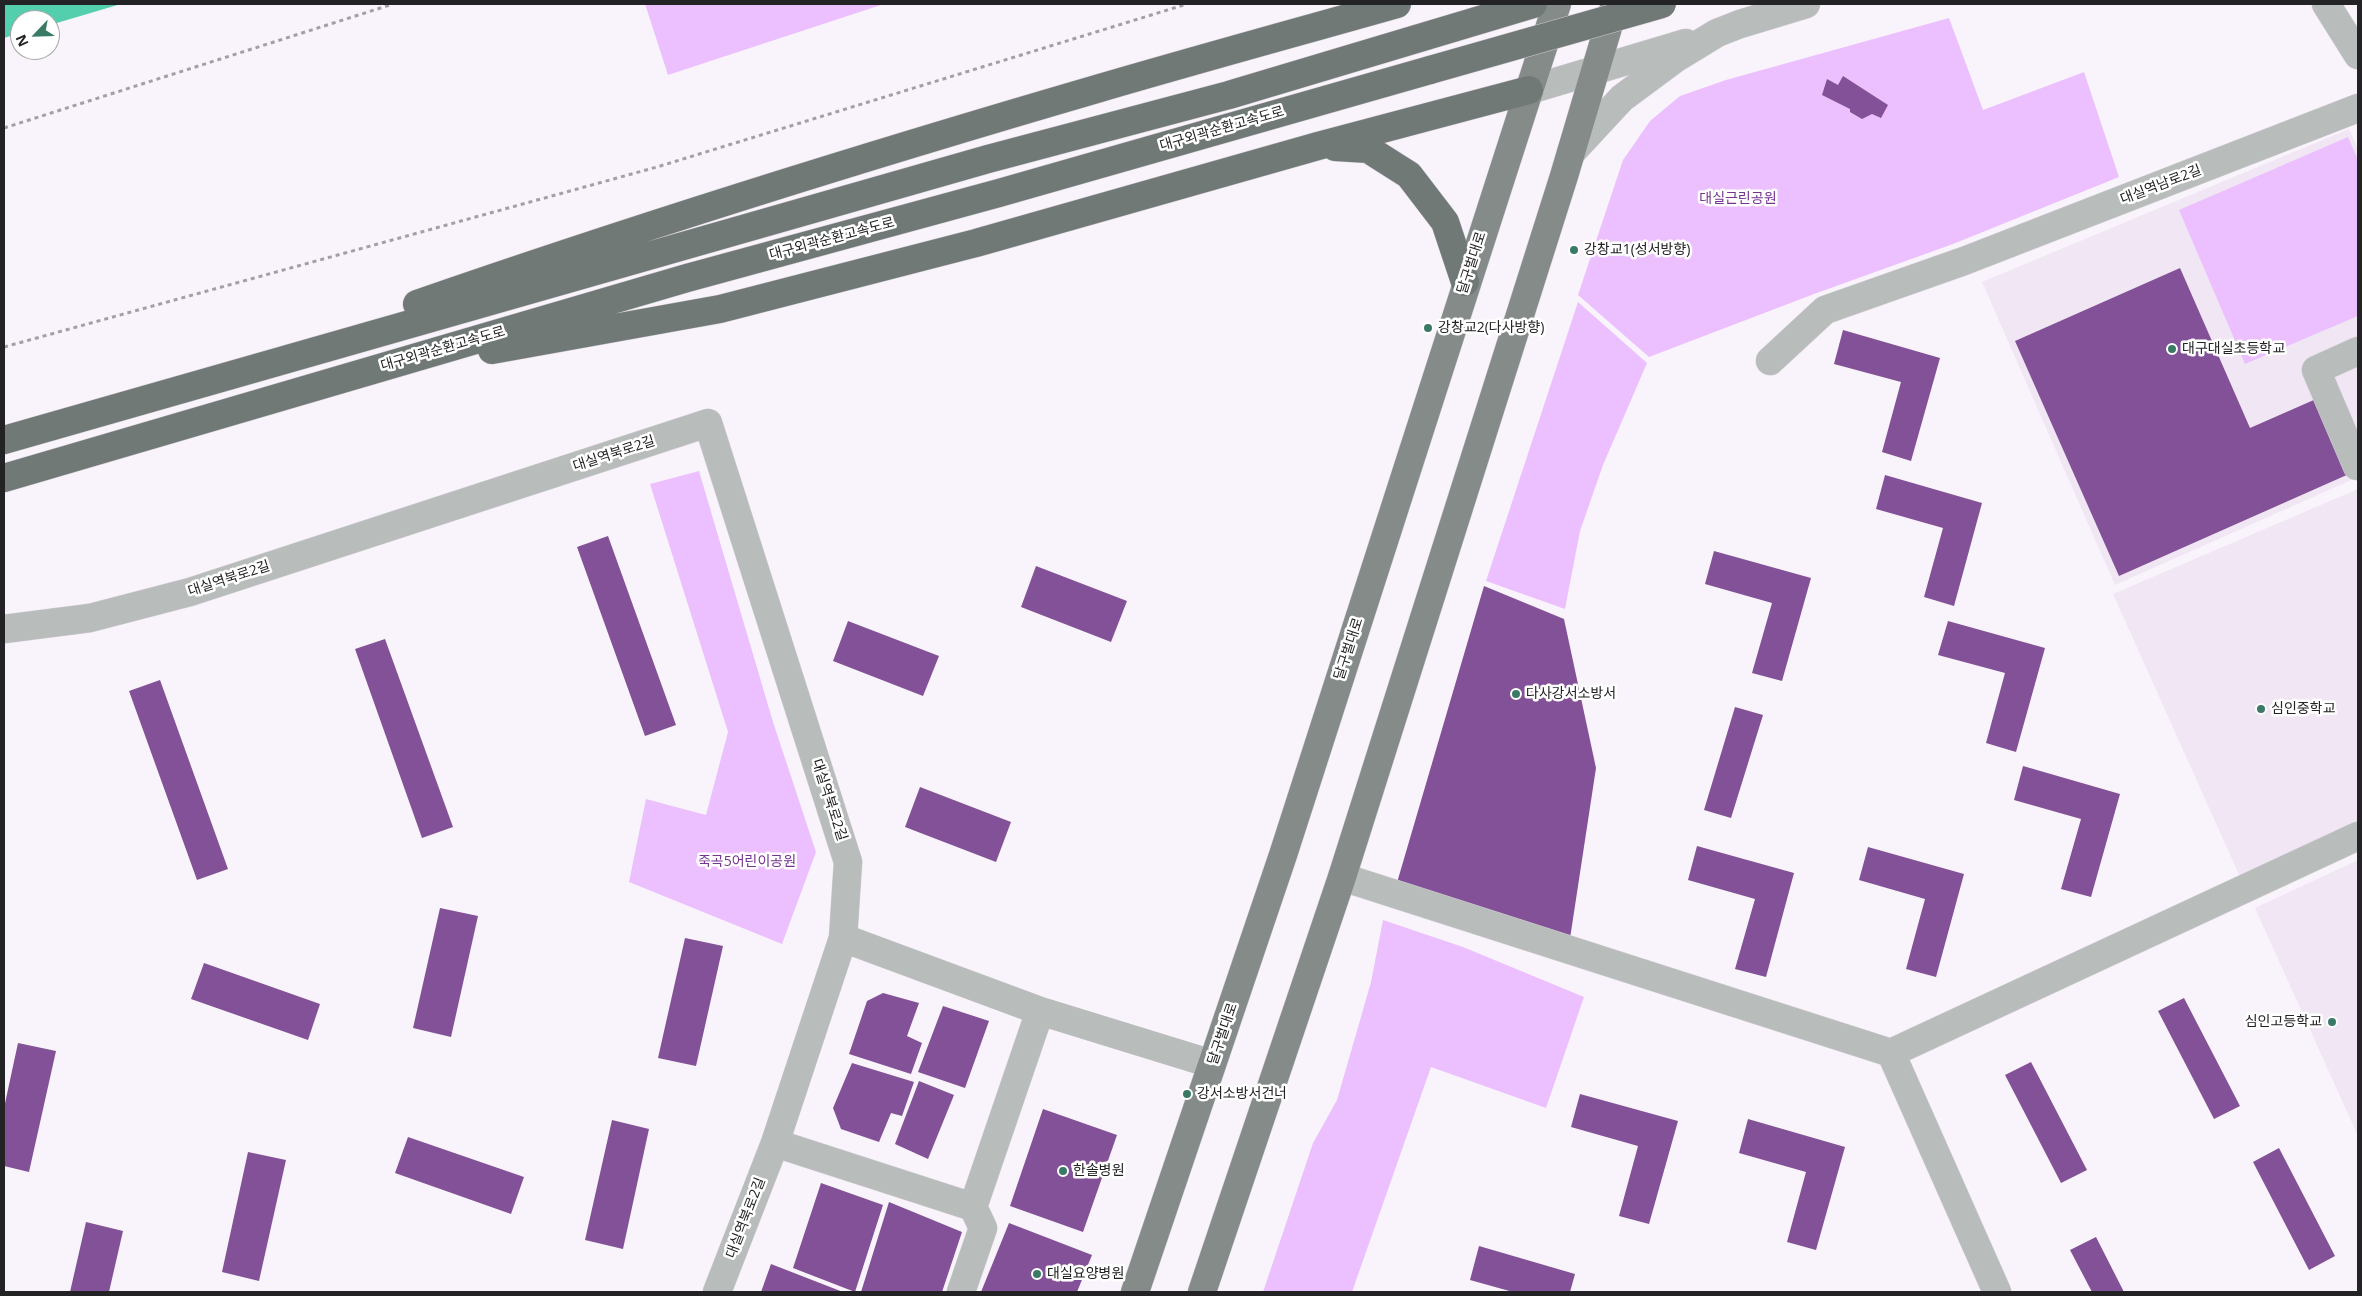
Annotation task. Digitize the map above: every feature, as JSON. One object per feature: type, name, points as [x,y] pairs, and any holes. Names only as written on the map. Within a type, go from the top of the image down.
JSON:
[{"type":"highway","points":[[238,372],[388,314],[578,248],[779,184],[1093,90],[1397,4]]},
{"type":"highway","points":[[4,440],[988,159],[1230,95],[1533,4]]},
{"type":"highway","name":"대구외곽순환고속도로","points":[[4,478],[687,278],[999,193],[1662,4]]},
{"type":"highway","points":[[375,369],[534,343],[720,309],[976,243],[1318,146],[1529,90]]},
{"type":"highway","points":[[1318,146],[1368,149],[1409,175],[1445,222],[1466,282]]},
{"type":"main road","name":"달구벌대로","points":[[1135,1292],[1283,855],[1557,4]]},
{"type":"main road","points":[[1202,1292],[1342,877],[1571,153],[1615,4]]},
{"type":"street","points":[[1529,90],[1806,4]]},
{"type":"street","points":[[2326,4],[2358,55]]},
{"type":"street","points":[[1571,153],[1622,98],[1676,58],[1717,33]]},
{"type":"street","name":"대실역남로2길","points":[[1770,362],[1825,310],[1964,261],[2358,108]]},
{"type":"street","points":[[2357,466],[2316,370],[2358,351]]},
{"type":"street","name":"대실역북로2길","points":[[4,629],[90,618],[190,592],[708,423],[848,862],[843,938],[775,1143],[717,1292]]},
{"type":"street","points":[[1342,877],[1890,1053],[2358,836]]},
{"type":"street","points":[[843,938],[1040,1010],[1212,1064]]},
{"type":"street","points":[[961,1292],[983,1228],[973,1207],[1040,1010]]},
{"type":"street","points":[[1890,1053],[1997,1292]]},
{"type":"street","points":[[775,1143],[973,1207]]},
{"type":"path","points":[[4,128],[393,4]]},
{"type":"path","points":[[4,347],[657,167],[1187,4]]},
{"type":"shaded area","points":[[4,4],[121,4],[60,22],[60,10],[10,10],[10,36],[4,38]]},
{"type":"shaded area","name":"대구대실초등학교","points":[[2349,129],[2358,149],[2358,337],[2308,360],[2358,477],[2115,585],[1982,282]]},
{"type":"shaded area","points":[[2358,360],[2358,454],[2323,376]]},
{"type":"shaded area","name":"심인중학교","points":[[2358,489],[2358,824],[2241,879],[2113,594]]},
{"type":"shaded area","name":"심인고등학교","points":[[2358,860],[2358,1136],[2255,908]]},
{"type":"green space","points":[[645,4],[884,4],[668,75]]},
{"type":"green space","name":"대실근린공원","points":[[1949,18],[1983,110],[2084,72],[2119,177],[1953,244],[1814,294],[1649,357],[1578,295],[1623,160],[1650,121],[1680,96],[1726,80]]},
{"type":"green space","points":[[2348,137],[2358,160],[2358,316],[2245,364],[2179,210]]},
{"type":"green space","points":[[1578,302],[1647,363],[1603,465],[1580,531],[1565,609],[1486,581]]},
{"type":"green space","name":"죽곡5어린이공원","points":[[699,471],[773,722],[816,852],[782,944],[629,882],[646,799],[706,815],[728,732],[650,484]]},
{"type":"green space","points":[[1383,920],[1463,947],[1584,997],[1546,1108],[1431,1067],[1352,1292],[1263,1292],[1313,1143],[1337,1100],[1371,982]]},
{"type":"building","points":[[1843,76],[1888,105],[1881,118],[1872,114],[1862,119],[1850,112],[1850,109],[1822,95],[1827,79],[1838,85]]},
{"type":"building","points":[[2180,268],[2250,428],[2316,399],[2349,474],[2119,576],[2015,341]]},
{"type":"building","points":[[1843,330],[1940,358],[1911,461],[1882,452],[1901,382],[1834,364]]},
{"type":"building","points":[[1885,475],[1982,503],[1954,606],[1924,597],[1943,528],[1876,509]]},
{"type":"building","points":[[608,536],[676,725],[645,736],[577,547]]},
{"type":"building","points":[[1714,551],[1811,578],[1782,681],[1752,673],[1772,603],[1705,584]]},
{"type":"building","points":[[1036,566],[1127,601],[1111,642],[1021,607]]},
{"type":"building","name":"다사강서소방서","points":[[1484,586],[1564,619],[1596,768],[1569,945],[1396,886]]},
{"type":"building","points":[[848,621],[939,656],[923,696],[833,661]]},
{"type":"building","points":[[1948,621],[2045,648],[2016,752],[1986,743],[2005,673],[1938,655]]},
{"type":"building","points":[[385,639],[453,827],[422,838],[355,649]]},
{"type":"building","points":[[160,680],[228,869],[197,880],[129,691]]},
{"type":"building","points":[[1735,707],[1763,715],[1731,818],[1704,810]]},
{"type":"building","points":[[2023,766],[2120,794],[2091,897],[2061,889],[2081,819],[2014,800]]},
{"type":"building","points":[[920,787],[1011,822],[996,862],[905,827]]},
{"type":"building","points":[[1697,846],[1794,873],[1766,977],[1735,969],[1755,899],[1688,880]]},
{"type":"building","points":[[1868,847],[1964,874],[1936,977],[1906,969],[1925,899],[1859,880]]},
{"type":"building","points":[[440,908],[478,916],[451,1037],[413,1028]]},
{"type":"building","points":[[685,938],[723,946],[696,1066],[658,1058]]},
{"type":"building","points":[[204,963],[320,1004],[308,1040],[191,999]]},
{"type":"building","points":[[883,993],[919,1003],[907,1036],[922,1043],[911,1074],[849,1054],[867,1001]]},
{"type":"building","points":[[2184,998],[2240,1106],[2214,1119],[2158,1011]]},
{"type":"building","points":[[943,1006],[989,1021],[965,1088],[918,1072]]},
{"type":"building","points":[[18,1043],[56,1051],[29,1172],[4,1166],[4,1108]]},
{"type":"building","points":[[2031,1062],[2087,1170],[2061,1183],[2005,1075]]},
{"type":"building","points":[[852,1063],[914,1082],[902,1116],[891,1113],[879,1142],[841,1129],[833,1108]]},
{"type":"building","points":[[919,1081],[954,1095],[928,1159],[895,1144]]},
{"type":"building","points":[[1580,1094],[1678,1121],[1649,1224],[1619,1216],[1638,1146],[1571,1127]]},
{"type":"building","name":"한솔병원","points":[[1043,1109],[1117,1135],[1083,1232],[1010,1206]]},
{"type":"building","points":[[1748,1119],[1845,1147],[1816,1250],[1787,1242],[1806,1172],[1739,1153]]},
{"type":"building","points":[[612,1120],[649,1129],[623,1249],[585,1240]]},
{"type":"building","points":[[408,1137],[524,1177],[511,1214],[395,1173]]},
{"type":"building","points":[[2279,1148],[2335,1256],[2309,1270],[2253,1162]]},
{"type":"building","points":[[248,1152],[286,1160],[259,1281],[222,1272]]},
{"type":"building","points":[[821,1183],[883,1205],[855,1292],[793,1268]]},
{"type":"building","points":[[889,1202],[962,1232],[942,1292],[861,1292]]},
{"type":"building","points":[[86,1222],[123,1231],[109,1292],[70,1292]]},
{"type":"building","name":"대실요양병원","points":[[1009,1223],[1092,1255],[1077,1292],[981,1292]]},
{"type":"building","points":[[2096,1237],[2124,1292],[2092,1292],[2070,1250]]},
{"type":"building","points":[[1479,1246],[1575,1274],[1570,1292],[1513,1292],[1470,1280]]},
{"type":"building","points":[[771,1264],[843,1292],[761,1292]]},
{"type":"place","name":"강창교1(성서방향)","points":[[1574,250]]},
{"type":"place","name":"강창교2(다사방향)","points":[[1428,328]]},
{"type":"place","name":"대구대실초등학교","points":[[2172,349]]},
{"type":"place","name":"다사강서소방서","points":[[1516,694]]},
{"type":"place","name":"심인중학교","points":[[2261,709]]},
{"type":"place","name":"심인고등학교","points":[[2332,1022]]},
{"type":"place","name":"강서소방서건너","points":[[1187,1094]]},
{"type":"place","name":"한솔병원","points":[[1063,1171]]},
{"type":"place","name":"대실요양병원","points":[[1037,1274]]}]
